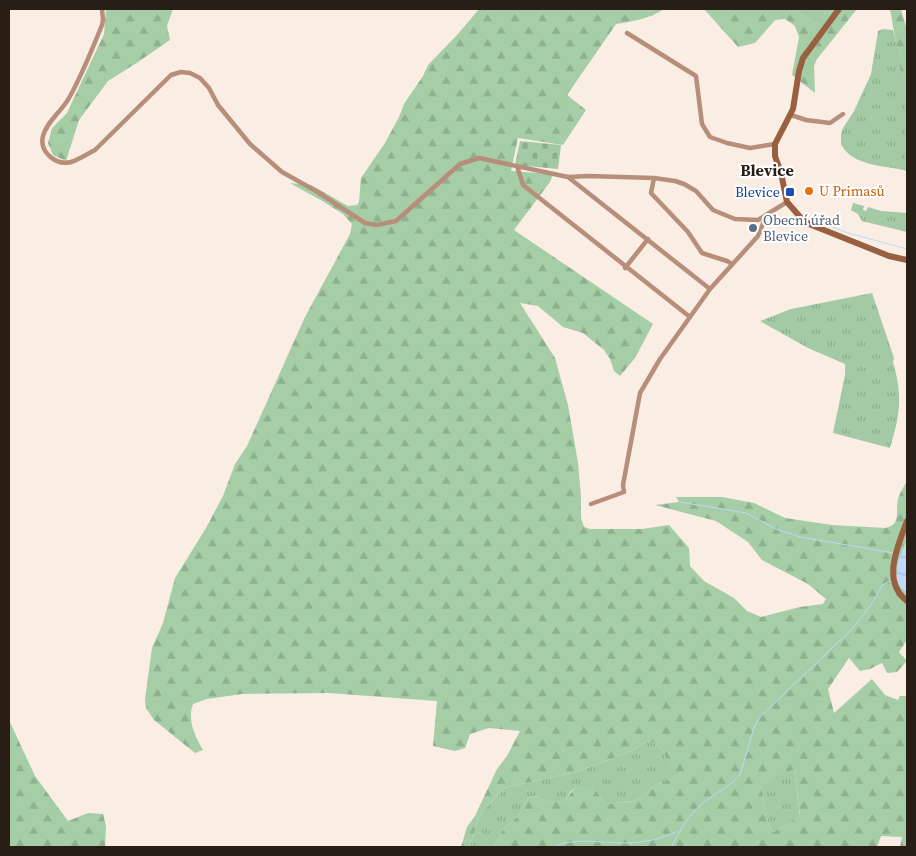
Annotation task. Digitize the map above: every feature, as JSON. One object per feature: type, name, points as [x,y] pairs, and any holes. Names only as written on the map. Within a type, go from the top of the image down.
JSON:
[{"type":"street","points":[[102,9],[102,25],[84,67],[68,100],[49,124],[43,135],[43,149],[48,156],[57,161],[71,162],[95,150],[171,75],[181,72],[190,73],[200,78],[209,88],[218,105],[250,144],[282,172],[316,191],[365,223],[378,225],[396,221],[460,164],[479,158],[568,177],[654,178],[684,184],[696,192],[713,210],[735,219],[758,220],[787,202]]},
{"type":"street","points":[[839,9],[803,58],[791,115],[776,144],[775,156],[781,173],[787,202],[809,224],[889,256],[907,260]]},
{"type":"street","points":[[627,33],[696,76],[702,124],[710,137],[750,148],[776,144]]},
{"type":"street","points":[[791,115],[806,120],[830,123],[843,114]]},
{"type":"street","points":[[517,166],[523,185],[690,317]]},
{"type":"street","points":[[568,177],[710,289]]},
{"type":"street","points":[[654,178],[651,192],[688,232],[702,253],[728,260],[732,264]]},
{"type":"street","points":[[592,504],[624,492],[623,485],[640,394],[660,359],[710,289],[758,236],[767,215]]},
{"type":"street","points":[[626,268],[648,239]]},
{"type":"street","points":[[907,521],[897,550],[893,568],[893,580],[902,596],[907,600]]},
{"type":"green space","points":[[106,9],[173,9],[167,26],[170,40],[108,81],[79,120],[66,161],[53,155],[48,143],[52,128],[67,113],[104,34]]},
{"type":"green space","points":[[479,9],[664,9],[635,21],[616,24],[567,95],[586,110],[563,145],[518,138],[511,171],[553,174],[550,182],[514,230],[653,324],[635,358],[620,376],[614,371],[610,359],[604,350],[583,333],[563,327],[538,306],[520,303],[555,358],[568,405],[578,463],[581,518],[584,527],[590,529],[642,529],[669,525],[689,548],[690,566],[704,581],[734,598],[747,611],[761,617],[800,607],[823,604],[826,599],[808,584],[762,560],[748,542],[716,521],[655,505],[679,502],[676,497],[722,497],[754,503],[785,518],[832,525],[885,528],[896,521],[898,499],[907,481],[907,541],[901,555],[896,578],[907,594],[907,640],[899,652],[907,661],[897,672],[887,673],[882,663],[870,669],[860,671],[849,658],[828,689],[834,713],[872,679],[885,695],[898,700],[900,696],[907,696],[907,847],[900,847],[902,837],[881,836],[877,847],[494,847],[502,831],[518,816],[528,798],[535,796],[542,800],[558,802],[566,800],[576,788],[593,785],[605,804],[633,801],[642,797],[658,784],[671,779],[675,772],[662,751],[651,741],[632,751],[579,771],[505,788],[485,808],[477,822],[470,847],[461,847],[467,827],[475,816],[497,769],[507,756],[520,731],[489,728],[470,734],[465,748],[455,751],[433,746],[437,701],[329,693],[242,694],[207,699],[193,704],[191,722],[203,750],[195,753],[154,720],[146,708],[145,699],[152,648],[163,623],[175,578],[223,496],[235,464],[247,446],[305,317],[350,234],[352,224],[343,214],[290,183],[311,185],[348,206],[357,205],[359,202],[361,178],[385,143],[404,104],[423,76],[428,65]],"holes":[[[794,769],[800,815],[774,832],[769,827],[761,785]]]},
{"type":"green space","points":[[704,9],[793,9],[816,23],[820,21],[827,9],[857,9],[817,59],[814,66],[815,93],[792,75],[799,37],[795,26],[785,19],[775,20],[755,43],[738,47]]},
{"type":"green space","points":[[793,9],[827,9],[820,21],[816,23]]},
{"type":"green space","points":[[890,9],[901,9],[907,30],[907,106]]},
{"type":"green space","points":[[883,29],[893,30],[901,64],[907,106],[907,171],[861,161],[846,152],[841,144],[843,128],[854,111],[871,74],[878,31]]},
{"type":"green space","points":[[520,141],[561,145],[558,169],[515,165]]},
{"type":"green space","points":[[853,203],[864,206],[863,210],[866,211],[868,207],[881,211],[907,213],[907,232],[862,221],[858,214],[851,210]]},
{"type":"green space","points":[[872,293],[894,358],[893,362],[898,385],[898,415],[890,448],[833,433],[845,375],[845,364],[808,348],[760,321],[791,309]]},
{"type":"green space","points":[[9,720],[35,776],[68,821],[88,813],[103,814],[106,826],[105,847],[9,847]]},
{"type":"green space","points":[[651,741],[662,751],[676,772],[671,779],[658,784],[642,797],[633,801],[605,804],[597,791],[587,786],[575,788],[570,792],[566,800],[558,802],[542,800],[535,796],[528,798],[518,816],[502,831],[494,847],[470,847],[477,822],[485,808],[505,788],[579,771],[632,751]]},
{"type":"green space","points":[[794,768],[800,816],[774,832],[769,827],[761,785]]},
{"type":"water","points":[[907,541],[907,594],[898,582],[897,569]]},
{"type":"waterway","points":[[819,222],[848,233],[907,249]]},
{"type":"waterway","points":[[680,502],[746,513],[776,529],[800,537],[894,553]]},
{"type":"waterway","points":[[671,847],[693,812],[740,775],[754,727],[761,716],[853,628],[873,602],[882,585],[891,581]]},
{"type":"waterway","points":[[554,847],[579,841],[638,842],[652,840],[678,831]]},
{"type":"place","name":"U Primasů","points":[[809,191]]},
{"type":"place","name":"Blevice","points":[[790,192]]},
{"type":"place","name":"Obecní úřad Blevice","points":[[753,228]]},
{"type":"district","name":"Blevice","points":[[767,170]]}]
